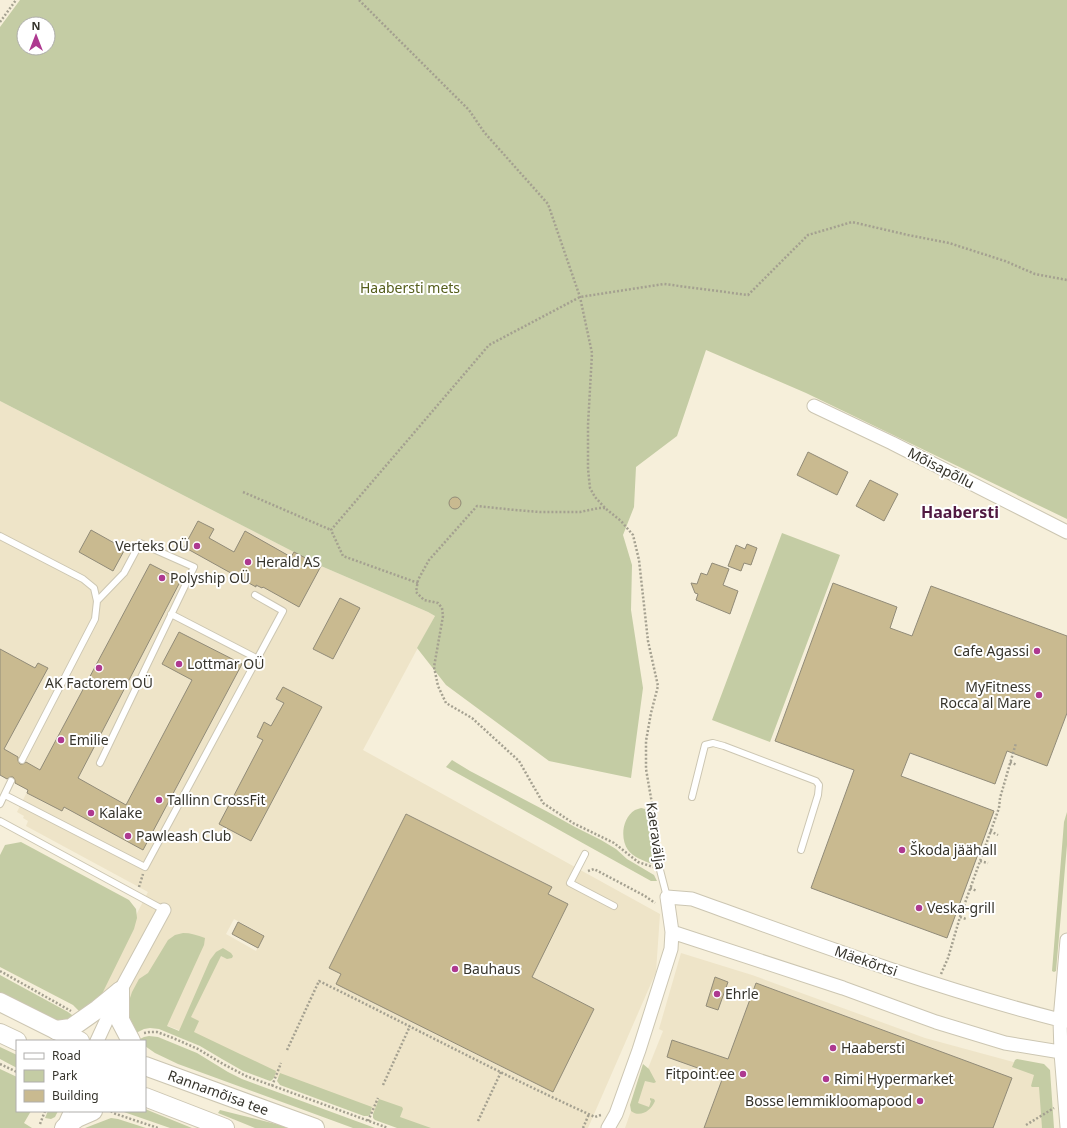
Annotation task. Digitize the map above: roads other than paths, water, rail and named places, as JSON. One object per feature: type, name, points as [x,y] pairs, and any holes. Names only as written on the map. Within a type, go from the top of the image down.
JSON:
[{"type":"main road","points":[[56,1030],[71,1028],[120,991]]},
{"type":"main road","points":[[120,991],[120,1020],[134,1038]]},
{"type":"main road","points":[[0,1002],[78,1040]]},
{"type":"main road","points":[[0,1033],[16,1041]]},
{"type":"main road","points":[[146,1053],[174,1067],[189,1083]]},
{"type":"main road","name":"Rannamõisa tee","points":[[146,1066],[315,1128]]},
{"type":"main road","name":"Rannamõisa tee","points":[[147,1098],[225,1128]]},
{"type":"main road","points":[[64,1128],[77,1118],[91,1112]]},
{"type":"street","name":"Mõisapõllu","points":[[814,406],[892,443],[1067,532]]},
{"type":"street","name":"Mäekõrtsi","points":[[661,900],[692,899],[852,957],[941,986],[1014,1008],[1064,1020]]},
{"type":"street","name":"Kaeravälja","points":[[608,1128],[616,1114],[671,949],[672,932],[661,900]]},
{"type":"street","points":[[97,1040],[120,991],[164,910]]},
{"type":"street","points":[[672,932],[843,988],[936,1022],[1006,1043],[1064,1053]]},
{"type":"street","points":[[1067,940],[1064,1020],[1067,1127]]},
{"type":"lane","points":[[0,536],[83,579],[94,588],[97,601],[95,619],[22,760]]},
{"type":"lane","points":[[97,601],[124,573],[140,543],[194,567],[100,763]]},
{"type":"lane","points":[[5,795],[145,867],[283,611],[255,595]]},
{"type":"lane","points":[[171,614],[258,659]]},
{"type":"lane","points":[[692,797],[705,745],[713,743],[816,781],[819,785],[818,795],[801,850]]},
{"type":"lane","points":[[0,804],[11,781]]},
{"type":"lane","points":[[0,822],[164,910]]},
{"type":"lane","points":[[585,854],[570,883],[614,906]]},
{"type":"lane","name":"Kaeravälja","points":[[660,870],[661,900]]},
{"type":"lane","points":[[59,1128],[67,1112]]},
{"type":"place","name":"Verteks OÜ","points":[[197,546]]},
{"type":"place","name":"Herald AS","points":[[248,562]]},
{"type":"place","name":"Polyship OÜ","points":[[162,578]]},
{"type":"place","name":"Cafe Agassi","points":[[1037,651]]},
{"type":"place","name":"Lottmar OÜ","points":[[179,664]]},
{"type":"place","name":"AK Factorem OÜ","points":[[99,668]]},
{"type":"place","name":"MyFitness Rocca al Mare","points":[[1039,695]]},
{"type":"place","name":"Emilie","points":[[61,740]]},
{"type":"place","name":"Tallinn CrossFit","points":[[159,800]]},
{"type":"place","name":"Kalake","points":[[91,813]]},
{"type":"place","name":"Pawleash Club","points":[[128,836]]},
{"type":"place","name":"Škoda jäähall","points":[[902,850]]},
{"type":"place","name":"Veska-grill","points":[[919,908]]},
{"type":"place","name":"Bauhaus","points":[[455,969]]},
{"type":"place","name":"Ehrle","points":[[717,994]]},
{"type":"place","name":"Haabersti","points":[[833,1048]]},
{"type":"place","name":"Fitpoint.ee","points":[[743,1074]]},
{"type":"place","name":"Rimi Hypermarket","points":[[826,1079]]},
{"type":"place","name":"Bosse lemmikloomapood","points":[[920,1101]]},
{"type":"district","name":"Haabersti","points":[[960,512]]},
{"type":"park label","name":"Haabersti mets","points":[[410,288]]}]
